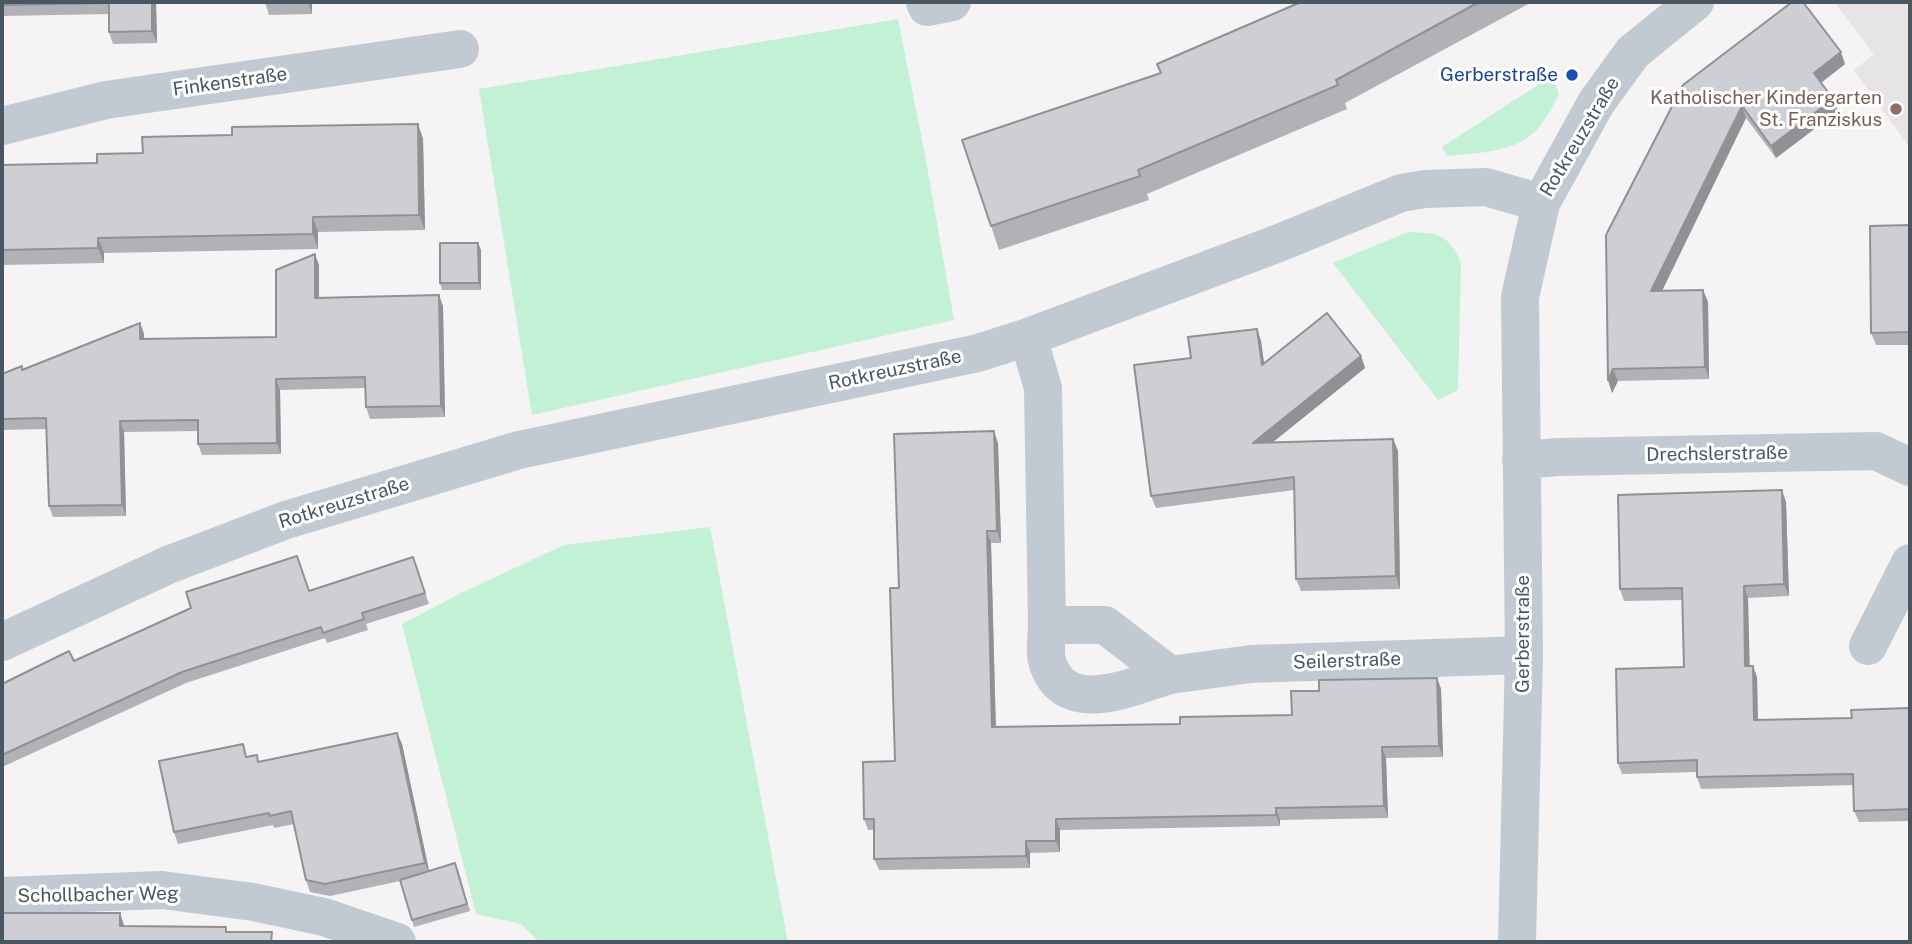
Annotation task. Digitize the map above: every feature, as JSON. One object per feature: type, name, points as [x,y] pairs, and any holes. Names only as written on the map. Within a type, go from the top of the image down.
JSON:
[{"type":"street","points":[[925,2],[927,7],[952,2]]},
{"type":"street","name":"Rotkreuzstraße","points":[[2,642],[168,565],[286,520],[506,453],[978,353],[1028,337],[1279,243],[1401,193],[1425,189],[1486,187],[1541,203],[1596,103],[1633,52],[1695,2]]},
{"type":"street","name":"Finkenstraße","points":[[2,126],[106,100],[460,49]]},
{"type":"street","name":"Gerberstraße","points":[[1517,942],[1524,655],[1520,297],[1541,203]]},
{"type":"street","name":"Seilerstraße","points":[[1028,337],[1043,387],[1047,663],[1058,681],[1080,696],[1111,694],[1170,675],[1251,664],[1524,655]]},
{"type":"street","name":"Drechslerstraße","points":[[1521,460],[1876,451],[1910,467]]},
{"type":"street","points":[[1868,646],[1910,563]]},
{"type":"street","points":[[1047,625],[1105,625],[1170,675]]},
{"type":"street","name":"Schollbacher Weg","points":[[2,896],[162,890],[253,902],[324,917],[397,942]]},
{"type":"shaded area","name":"Katholischer Kindergarten St. Franziskus","points":[[1834,2],[1910,2],[1910,148],[1854,70],[1874,54]]},
{"type":"green space","points":[[898,19],[954,320],[532,415],[479,89]]},
{"type":"green space","points":[[1552,76],[1559,94],[1531,135],[1502,149],[1447,156],[1442,147]]},
{"type":"green space","points":[[1408,232],[1441,237],[1451,246],[1461,263],[1458,390],[1438,400],[1333,263]]},
{"type":"green space","points":[[710,527],[788,942],[540,942],[521,924],[476,914],[402,624],[564,545]]},
{"type":"building","points":[[2,2],[152,2],[152,31],[109,32],[109,3],[2,5]]},
{"type":"building","points":[[308,2],[308,3],[265,3]]},
{"type":"building","points":[[1301,2],[1479,2],[1336,80],[1338,85],[1138,170],[1140,176],[991,226],[962,140],[1161,73],[1157,64]]},
{"type":"building","points":[[1792,2],[1803,2],[1841,52],[1814,73],[1833,99],[1771,146],[1742,106],[1651,291],[1703,290],[1705,367],[1613,369],[1608,380],[1606,235],[1683,85]]},
{"type":"building","points":[[418,124],[419,215],[313,217],[313,234],[98,238],[98,248],[2,250],[2,165],[97,163],[97,154],[143,153],[142,137],[232,135],[232,127]]},
{"type":"building","points":[[1910,225],[1910,332],[1871,333],[1870,226]]},
{"type":"building","points":[[440,243],[478,243],[479,283],[440,283]]},
{"type":"building","points":[[315,254],[315,298],[439,295],[441,406],[366,407],[365,377],[276,379],[277,443],[198,444],[198,420],[120,421],[122,505],[49,506],[46,418],[2,419],[2,374],[22,366],[22,370],[140,323],[140,339],[276,337],[276,270]]},
{"type":"building","points":[[1327,313],[1361,356],[1253,443],[1393,439],[1396,576],[1296,579],[1294,477],[1151,496],[1134,365],[1191,358],[1188,337],[1257,329],[1262,365]]},
{"type":"building","points":[[994,431],[997,531],[987,531],[992,727],[1180,724],[1180,717],[1292,715],[1291,691],[1319,691],[1319,680],[1437,678],[1439,746],[1382,747],[1384,806],[1276,808],[1276,815],[1056,819],[1056,841],[1026,841],[1026,856],[874,859],[874,819],[864,819],[863,762],[895,761],[890,588],[899,588],[894,434]]},
{"type":"building","points":[[1782,490],[1784,584],[1744,586],[1745,666],[1753,666],[1754,720],[1852,718],[1851,710],[1910,708],[1910,809],[1854,811],[1853,774],[1697,777],[1697,760],[1618,763],[1616,669],[1684,667],[1682,588],[1620,589],[1618,495]]},
{"type":"building","points":[[297,556],[309,591],[413,557],[425,593],[362,613],[364,619],[323,633],[321,627],[182,672],[2,755],[2,684],[69,651],[74,661],[191,608],[186,592]]},
{"type":"building","points":[[397,733],[425,863],[325,884],[306,880],[291,811],[174,832],[159,761],[243,744],[246,757],[257,755],[258,762]]},
{"type":"building","points":[[455,863],[467,904],[412,920],[400,880]]},
{"type":"building","points":[[2,913],[120,913],[120,926],[226,927],[226,932],[272,932],[271,942],[2,942]]},
{"type":"place","name":"Gerberstraße","points":[[1572,75]]},
{"type":"place","name":"Katholischer Kindergarten St. Franziskus","points":[[1896,109]]}]
